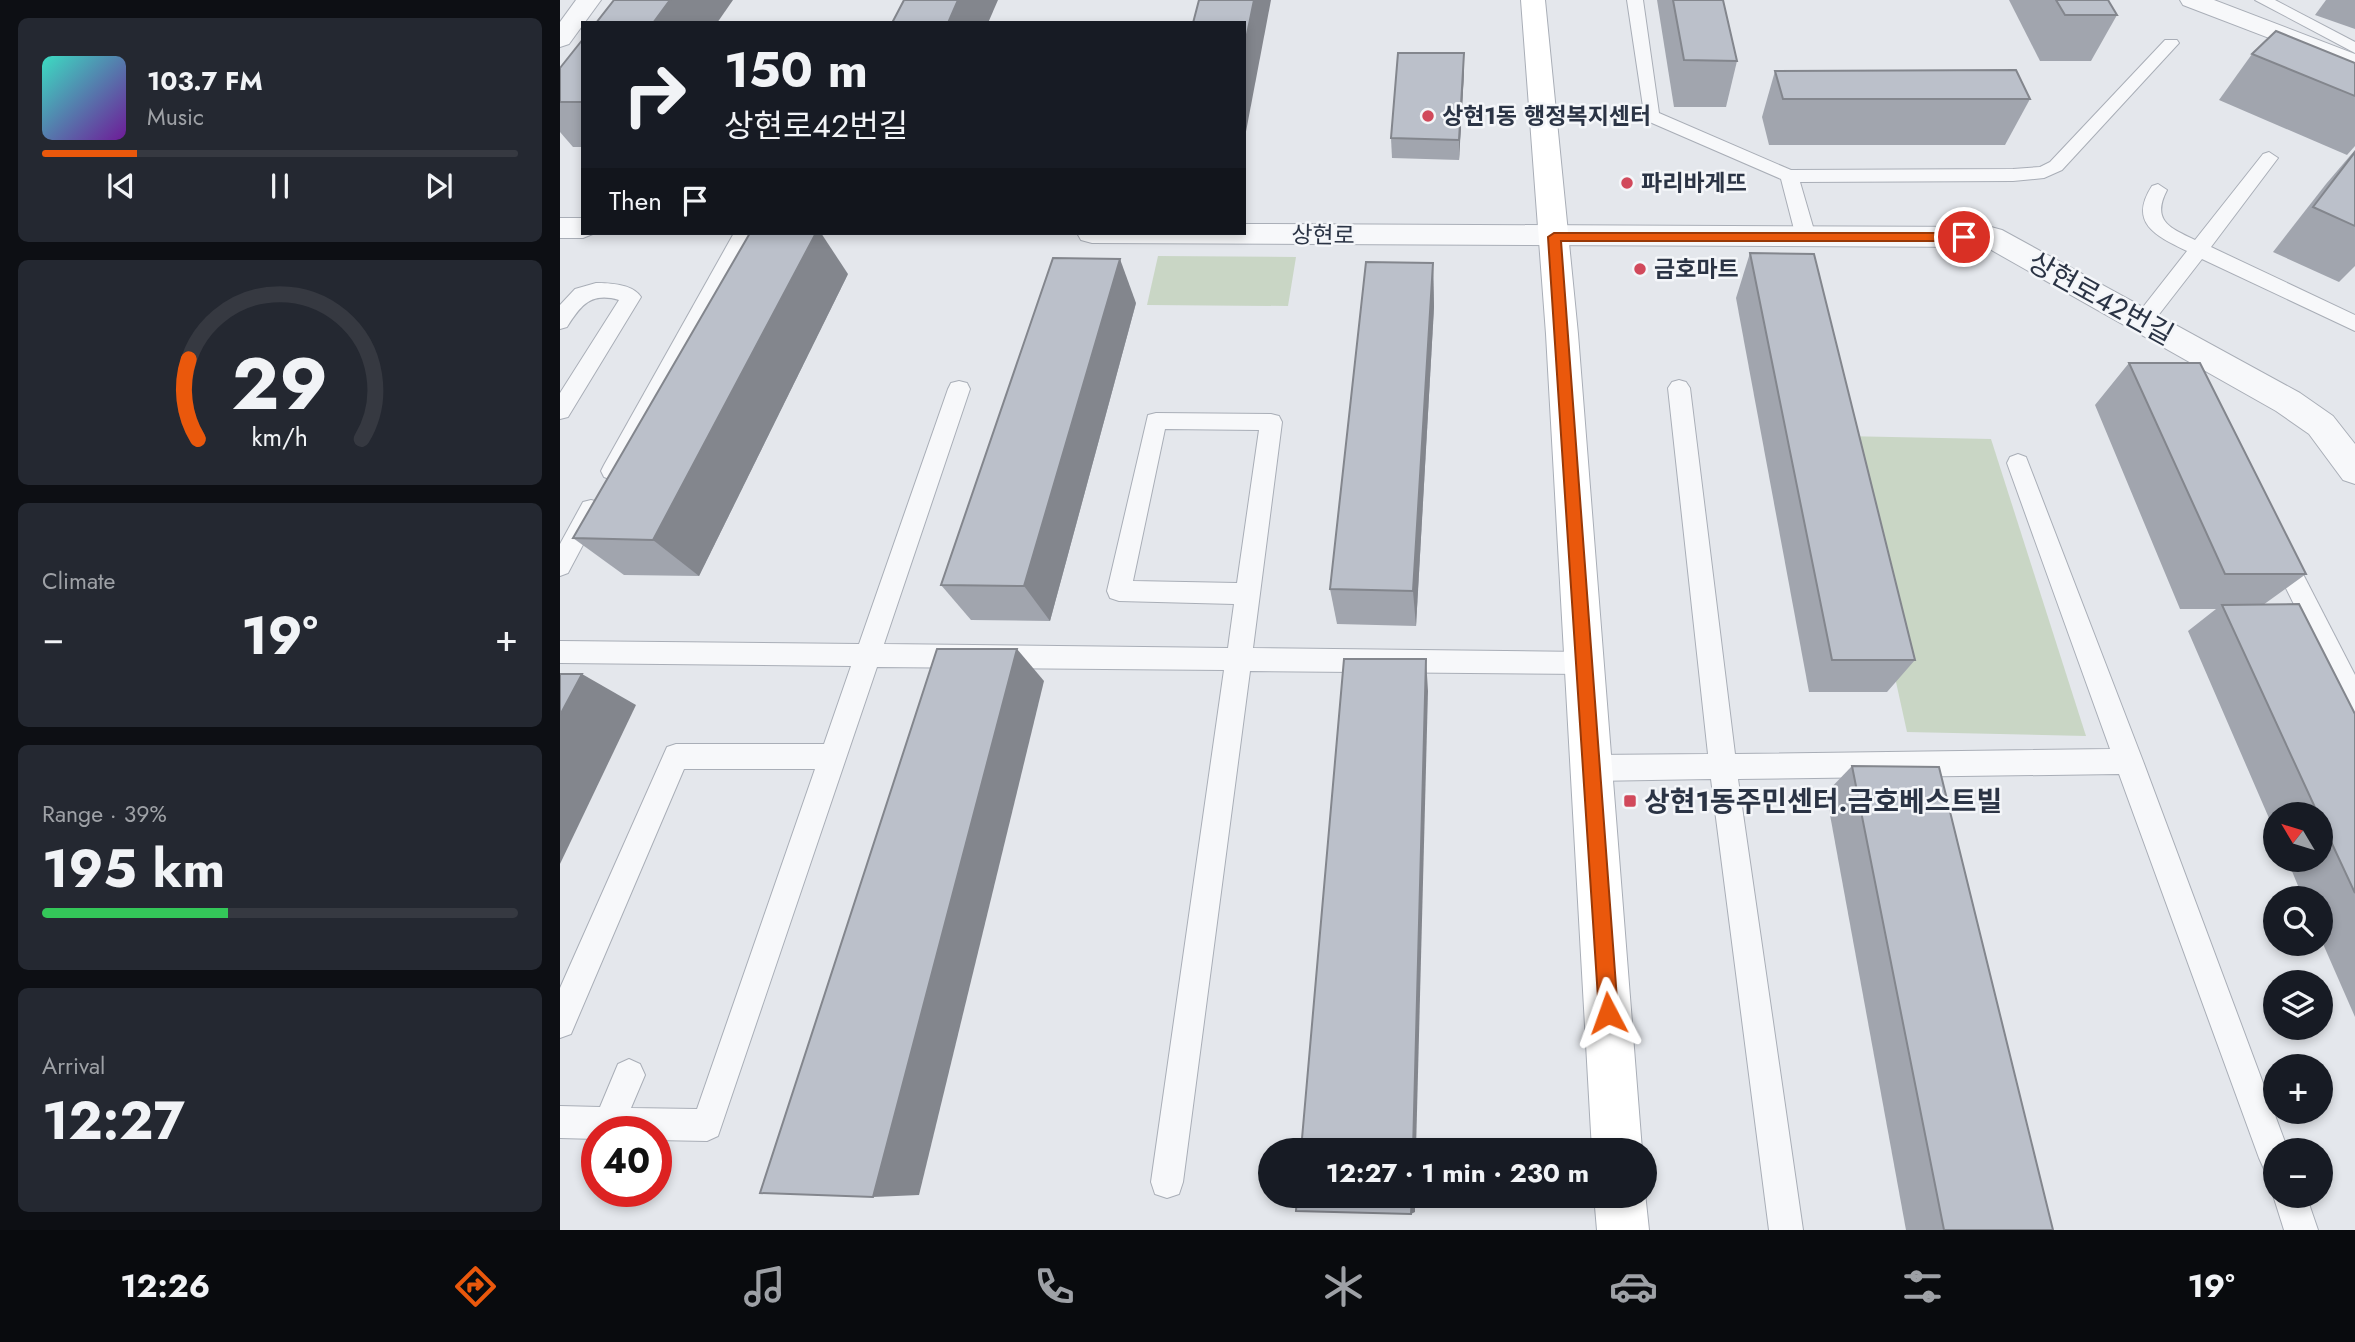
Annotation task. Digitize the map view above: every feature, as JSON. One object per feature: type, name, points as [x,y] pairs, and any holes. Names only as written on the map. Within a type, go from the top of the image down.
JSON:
[{"type":"street","points":[[560,39],[589,0]]},
{"type":"street","points":[[1533,0],[1554,237],[1616,1138]]},
{"type":"street","points":[[2192,0],[2355,63]]},
{"type":"street","points":[[560,228],[581,228]]},
{"type":"street","name":"상현로","points":[[1246,234],[1554,237]]},
{"type":"street","name":"상현로42번길","points":[[1554,237],[1991,237],[2288,401],[2321,425],[2355,470]]},
{"type":"street","points":[[1621,1208],[1623,1230]]},
{"type":"lane","points":[[1635,0],[1651,116],[1788,176],[2044,172],[2056,166],[2171,43]]},
{"type":"lane","points":[[2263,0],[2355,48]]},
{"type":"lane","points":[[2143,321],[2269,158]]},
{"type":"lane","points":[[1788,176],[1806,237]]},
{"type":"lane","points":[[2158,190],[2150,203],[2149,212],[2156,225],[2199,250],[2355,324]]},
{"type":"lane","points":[[560,566],[566,545],[742,235]]},
{"type":"lane","points":[[560,322],[576,298],[589,291],[621,291],[631,297],[560,411]]},
{"type":"lane","points":[[1679,388],[1723,766],[1786,1230]]},
{"type":"lane","points":[[672,1124],[707,1125],[960,389]]},
{"type":"lane","points":[[1167,1182],[1271,422],[1220,433],[1156,421],[1119,591],[1246,594]]},
{"type":"lane","points":[[2018,463],[2268,1138]]},
{"type":"lane","points":[[2270,533],[2355,701]]},
{"type":"lane","points":[[560,652],[1585,663]]},
{"type":"lane","points":[[560,1023],[676,756],[833,757]]},
{"type":"lane","points":[[1592,768],[1723,766],[1935,777],[2130,761]]},
{"type":"lane","points":[[612,1116],[629,1074]]},
{"type":"lane","points":[[560,1122],[581,1122]]},
{"type":"lane","points":[[2293,1208],[2301,1230]]},
{"type":"green space","points":[[1158,256],[1296,257],[1288,306],[1147,305]]},
{"type":"green space","points":[[1842,436],[1991,439],[2086,736],[1907,732]]},
{"type":"building","points":[[614,0],[670,0],[654,21],[598,21]]},
{"type":"building","points":[[904,0],[958,0],[949,21],[893,21]]},
{"type":"building","points":[[1199,0],[1254,0],[1246,39],[1246,21],[1194,21]]},
{"type":"building","points":[[1673,0],[1723,0],[1737,61],[1684,60]]},
{"type":"building","points":[[2056,0],[2108,0],[2117,15],[2065,15]]},
{"type":"building","points":[[2276,31],[2355,63],[2355,96],[2252,54]]},
{"type":"building","points":[[581,42],[581,102],[560,102],[560,68]]},
{"type":"building","name":"상현1동 행정복지센터","points":[[1398,53],[1464,53],[1459,140],[1391,138]]},
{"type":"building","points":[[2016,70],[2030,99],[1783,99],[1775,71]]},
{"type":"building","points":[[2355,152],[2355,226],[2313,207]]},
{"type":"building","points":[[749,235],[815,235],[653,540],[573,538]]},
{"type":"building","points":[[1750,253],[1814,254],[1915,660],[1832,660]]},
{"type":"building","points":[[1053,258],[1120,259],[1024,586],[941,585]]},
{"type":"building","points":[[1366,262],[1433,263],[1413,591],[1330,589]]},
{"type":"building","points":[[2129,363],[2200,363],[2306,574],[2225,574]]},
{"type":"building","points":[[2299,604],[2355,714],[2355,893],[2333,846],[2333,802],[2312,802],[2222,605]]},
{"type":"building","points":[[937,649],[1017,649],[873,1197],[760,1193]]},
{"type":"building","points":[[1344,659],[1426,659],[1413,1138],[1302,1138]]},
{"type":"building","points":[[560,674],[582,674],[560,715]]},
{"type":"building","points":[[1852,766],[1939,767],[2053,1230],[1944,1230]]},
{"type":"building","points":[[1296,1208],[1411,1208],[1411,1214],[1296,1211]]},
{"type":"place","name":"상현1동 행정복지센터","points":[[1428,116]]},
{"type":"place","name":"파리바게뜨","points":[[1627,183]]},
{"type":"place","name":"금호마트","points":[[1640,269]]},
{"type":"place","name":"상현1동주민센터.금호베스트빌","points":[[1630,801]]},
{"type":"route","points":[[1608,1013],[1554,237],[1964,237]]}]
